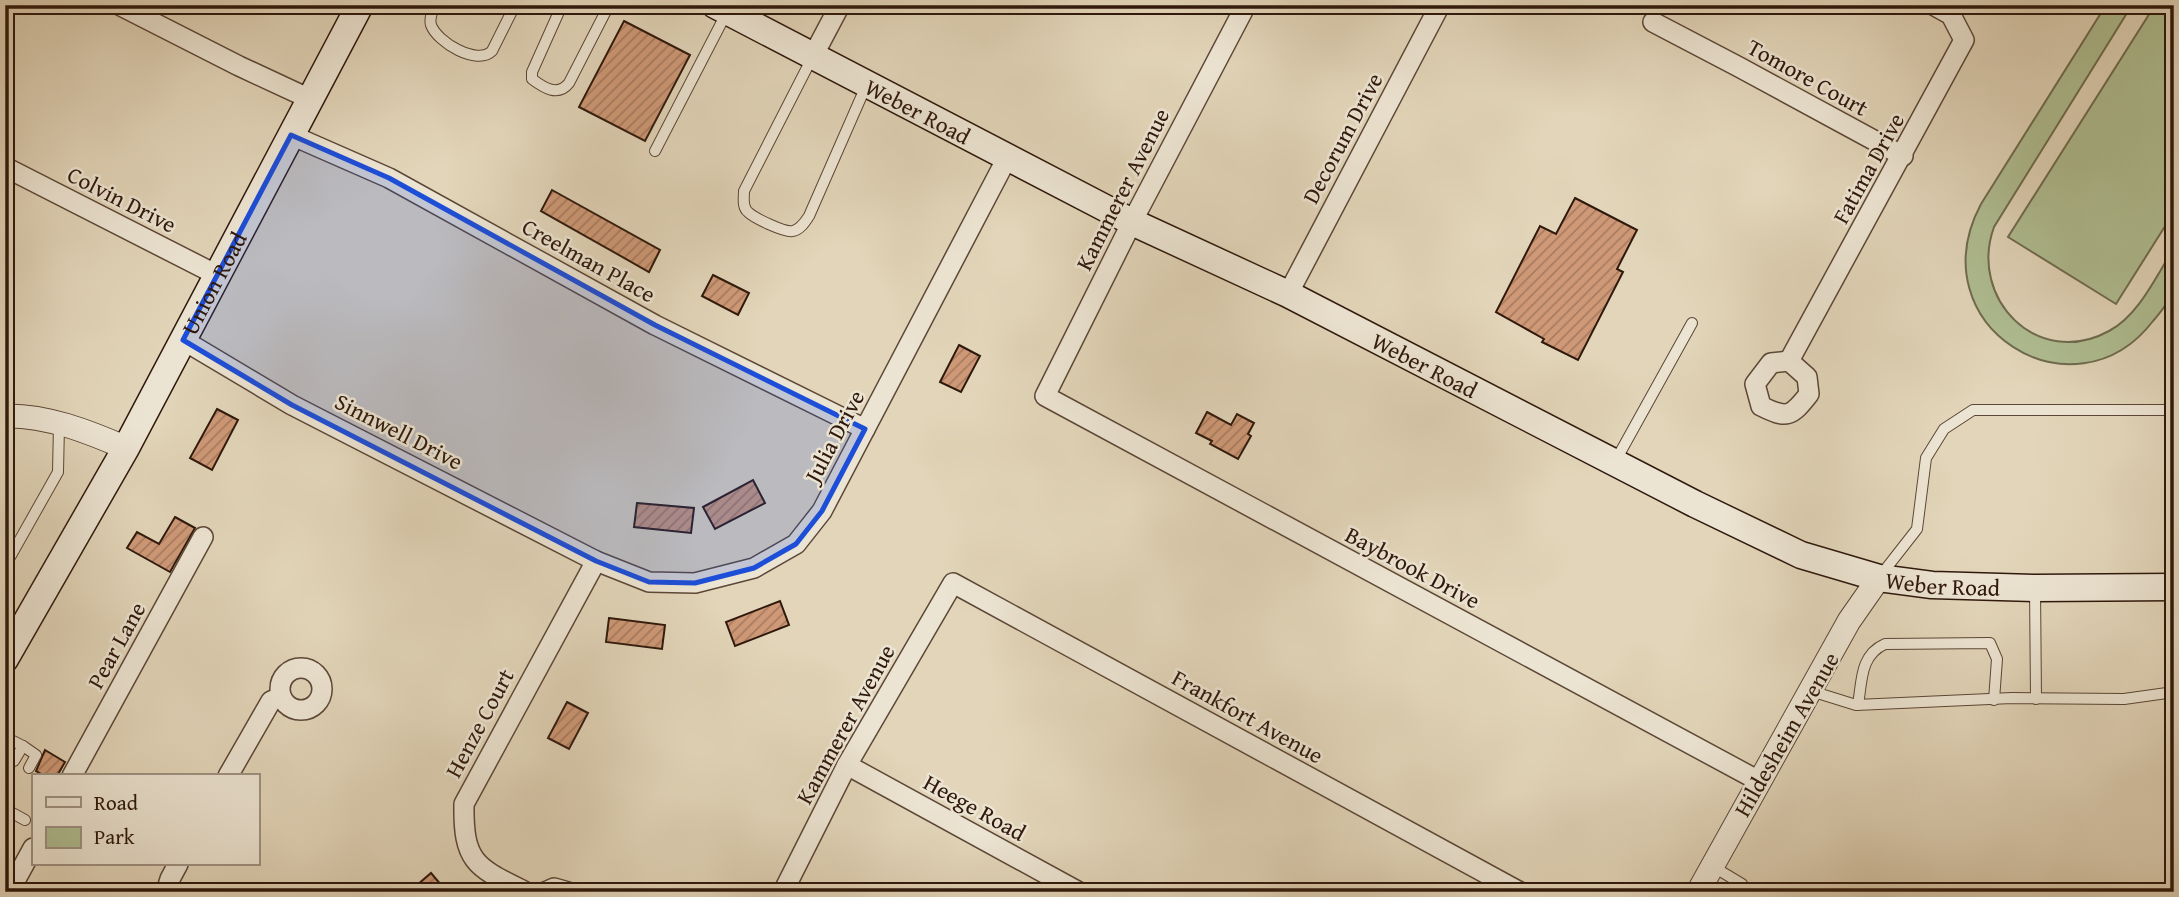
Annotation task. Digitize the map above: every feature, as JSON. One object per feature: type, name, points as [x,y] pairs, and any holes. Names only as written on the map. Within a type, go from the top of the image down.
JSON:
[{"type":"main road","name":"Union Road","points":[[5,659],[126,448],[360,5]]},
{"type":"main road","name":"Weber Road","points":[[721,8],[1132,222],[1287,294],[1771,542],[1827,564],[1879,578],[1932,585],[2035,588],[2174,587]]},
{"type":"street","points":[[119,5],[310,99]]},
{"type":"street","points":[[813,56],[840,5]]},
{"type":"street","name":"Kammerer Avenue","points":[[1045,396],[1132,222],[1246,5]]},
{"type":"street","name":"Decorum Drive","points":[[1287,294],[1440,5]]},
{"type":"street","name":"Fatima Drive","points":[[1789,361],[1964,40],[1951,15],[1933,5]]},
{"type":"street","name":"Tomore Court","points":[[1653,22],[1903,156]]},
{"type":"street","name":"Creelman Place","points":[[291,135],[389,178],[655,325],[864,429]]},
{"type":"street","name":"Julia Drive","points":[[596,561],[649,582],[695,583],[754,568],[796,544],[822,511],[1007,158]]},
{"type":"street","name":"Colvin Drive","points":[[5,167],[217,275]]},
{"type":"street","name":"Sinnwell Drive","points":[[183,340],[292,405],[596,561]]},
{"type":"street","name":"Baybrook Drive","points":[[1045,396],[1759,781]]},
{"type":"street","points":[[5,416],[58,424],[96,435],[126,448]]},
{"type":"street","name":"Pear Lane","points":[[73,774],[203,537]]},
{"type":"street","name":"Henze Court","points":[[526,892],[489,874],[468,851],[464,831],[464,804],[596,561]]},
{"type":"street","name":"Hildesheim Avenue","points":[[1698,892],[1850,621],[1879,578]]},
{"type":"street","name":"Kammerer Avenue","points":[[783,892],[847,765],[953,583]]},
{"type":"street","name":"Frankfort Avenue","points":[[953,583],[1520,892]]},
{"type":"street","points":[[229,774],[271,701],[281,697]]},
{"type":"street","name":"Heege Road","points":[[847,765],[1079,892]]},
{"type":"street","points":[[8,891],[32,850]]},
{"type":"street","points":[[166,892],[177,866]]},
{"type":"street","points":[[545,892],[554,888],[568,892]]},
{"type":"lane","points":[[433,6],[430,19],[441,40],[480,57],[492,51],[515,5]]},
{"type":"lane","points":[[562,5],[532,72],[532,79],[558,91],[564,90],[569,83],[609,5]]},
{"type":"lane","points":[[655,151],[721,8]]},
{"type":"lane","points":[[813,56],[744,191],[744,204],[748,212],[782,230],[793,231],[809,216],[867,84]]},
{"type":"lane","points":[[1615,462],[1692,323]]},
{"type":"lane","points":[[1879,578],[1917,529],[1926,458],[1944,429],[1973,410],[2174,410]]},
{"type":"lane","points":[[5,566],[58,472],[58,424]]},
{"type":"lane","points":[[2035,588],[2036,699]]},
{"type":"lane","points":[[1858,705],[1864,667],[1874,649],[1885,644],[1990,643],[1997,659],[1994,699]]},
{"type":"lane","points":[[1811,691],[1858,705],[1994,699],[2124,699],[2174,692]]},
{"type":"lane","points":[[6,740],[23,746],[36,755],[29,768]]},
{"type":"lane","points":[[14,761],[23,746]]},
{"type":"lane","points":[[7,805],[25,820]]},
{"type":"lane","points":[[1712,866],[1742,884],[1747,892]]},
{"type":"highlighted area","points":[[291,135],[389,178],[655,325],[865,429],[822,511],[796,544],[754,568],[695,583],[649,582],[596,561],[292,405],[183,340]]},
{"type":"green space","points":[[2106,5],[2132,5],[1994,227],[1989,254],[1991,279],[2000,302],[2015,321],[2035,334],[2057,341],[2083,341],[2120,324],[2146,294],[2174,248],[2174,286],[2170,298],[2159,314],[2120,351],[2084,363],[2047,361],[2013,347],[1986,322],[1969,288],[1966,248],[1981,204]]},
{"type":"green space","points":[[2155,5],[2174,5],[2174,212],[2116,304],[2008,237]]},
{"type":"building","points":[[624,21],[690,55],[645,141],[579,107]]},
{"type":"building","points":[[552,190],[660,250],[649,272],[541,211]]},
{"type":"building","points":[[1575,198],[1637,230],[1617,269],[1623,272],[1578,360],[1542,342],[1544,339],[1496,312],[1540,226],[1556,234]]},
{"type":"building","points":[[713,275],[749,293],[738,315],[702,296]]},
{"type":"building","points":[[959,345],[980,356],[961,392],[940,382]]},
{"type":"building","points":[[217,409],[238,420],[212,470],[190,458]]},
{"type":"building","points":[[1207,412],[1231,425],[1237,414],[1254,423],[1248,434],[1251,436],[1238,459],[1196,433]]},
{"type":"building","points":[[753,480],[765,503],[715,529],[703,507]]},
{"type":"building","points":[[637,503],[694,508],[691,533],[634,527]]},
{"type":"building","points":[[175,517],[195,528],[170,572],[127,548],[137,532],[159,544]]},
{"type":"building","points":[[780,601],[789,625],[735,646],[726,622]]},
{"type":"building","points":[[609,618],[665,625],[662,649],[606,642]]},
{"type":"building","points":[[567,702],[588,713],[569,749],[548,738]]},
{"type":"building","points":[[45,750],[65,762],[58,774],[41,774],[36,771]]},
{"type":"building","points":[[431,873],[447,892],[409,892]]}]
